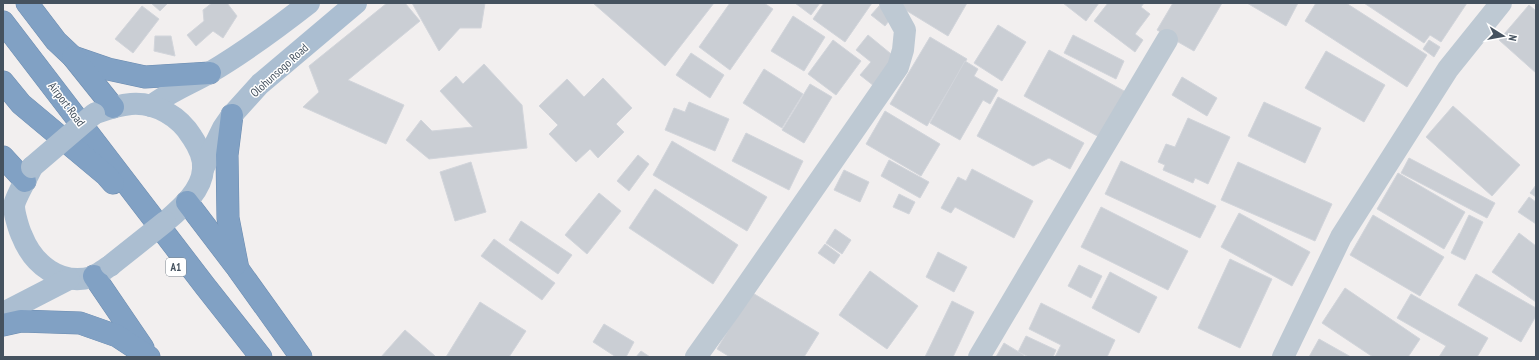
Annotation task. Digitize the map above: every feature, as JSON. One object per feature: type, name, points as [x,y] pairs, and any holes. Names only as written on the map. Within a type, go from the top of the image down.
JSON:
[{"type":"highway","points":[[27,3],[56,41],[73,57],[104,111]]},
{"type":"highway","name":"Airport Road","points":[[3,22],[261,357]]},
{"type":"highway","points":[[73,57],[108,69],[145,77],[210,73]]},
{"type":"highway","name":"Airport Road","points":[[3,82],[21,104],[106,175],[172,262],[250,357]]},
{"type":"highway","points":[[232,115],[227,155],[228,218],[238,269]]},
{"type":"highway","points":[[3,157],[29,174]]},
{"type":"highway","points":[[187,202],[238,269],[301,357]]},
{"type":"highway","points":[[102,271],[149,356]]},
{"type":"highway","points":[[3,325],[21,321],[80,323],[117,336],[149,356]]},
{"type":"main road","points":[[151,106],[160,99],[210,73],[255,45],[309,3]]},
{"type":"main road","name":"Olohunsogo Road","points":[[102,271],[165,222],[187,202],[198,185],[203,169],[223,128],[232,115],[260,84],[356,3]]},
{"type":"main road","points":[[3,227],[29,174],[104,111],[132,104],[151,106],[171,115],[187,129],[198,147],[203,169]]},
{"type":"main road","points":[[14,207],[20,232],[27,249],[34,258],[56,274],[69,279]]},
{"type":"main road","points":[[3,313],[69,279],[102,271]]},
{"type":"street","points":[[696,357],[898,66],[903,50],[905,30],[890,3]]},
{"type":"street","points":[[1283,357],[1340,237],[1448,69],[1501,3]]},
{"type":"street","points":[[979,357],[1167,40]]},
{"type":"building","points":[[151,3],[168,3],[160,11]]},
{"type":"building","points":[[212,3],[227,3],[237,16],[223,38],[213,31],[196,46],[187,35],[204,21],[203,10]]},
{"type":"building","points":[[387,3],[405,3],[420,21],[348,80],[404,105],[386,144],[303,107],[319,92],[309,66]]},
{"type":"building","points":[[412,3],[485,3],[481,28],[460,28],[439,51]]},
{"type":"building","points":[[593,3],[714,3],[665,66]]},
{"type":"building","points":[[730,3],[764,3],[773,9],[730,70],[699,47]]},
{"type":"building","points":[[795,3],[820,3],[811,15]]},
{"type":"building","points":[[824,3],[872,3],[845,42],[813,19]]},
{"type":"building","points":[[894,3],[967,3],[948,36]]},
{"type":"building","points":[[1063,3],[1099,3],[1086,21]]},
{"type":"building","points":[[1108,3],[1144,3],[1141,7],[1150,14],[1135,34],[1143,40],[1135,52],[1094,21]]},
{"type":"building","points":[[1173,3],[1222,3],[1194,51],[1157,30]]},
{"type":"building","points":[[1247,3],[1298,3],[1286,26]]},
{"type":"building","points":[[1316,3],[1346,3],[1427,55],[1407,87],[1305,21]]},
{"type":"building","points":[[1364,3],[1467,3],[1441,42],[1430,35],[1424,43]]},
{"type":"building","points":[[1529,5],[1536,11],[1536,73],[1499,40]]},
{"type":"building","points":[[142,6],[159,19],[133,53],[115,39]]},
{"type":"building","points":[[879,6],[892,17],[885,26],[871,15]]},
{"type":"building","points":[[793,16],[825,37],[804,71],[771,51]]},
{"type":"building","points":[[998,25],[1026,42],[1002,81],[974,63]]},
{"type":"building","points":[[868,35],[896,58],[874,86],[860,75],[871,62],[856,50]]},
{"type":"building","points":[[1073,35],[1124,61],[1116,79],[1064,53]]},
{"type":"building","points":[[155,36],[171,36],[175,56],[154,51]]},
{"type":"building","points":[[930,37],[967,59],[927,126],[890,104]]},
{"type":"building","points":[[833,40],[861,61],[836,95],[808,74]]},
{"type":"building","points":[[1429,40],[1440,47],[1434,57],[1423,49]]},
{"type":"building","points":[[1049,50],[1126,92],[1101,138],[1024,96]]},
{"type":"building","points":[[1326,51],[1385,85],[1364,122],[1305,88]]},
{"type":"building","points":[[691,53],[724,75],[710,98],[676,75]]},
{"type":"building","points":[[965,61],[978,69],[974,76],[998,90],[990,104],[983,100],[960,140],[930,123]]},
{"type":"building","points":[[484,64],[522,105],[527,148],[429,159],[406,140],[421,120],[432,131],[473,127],[440,91],[456,76],[463,84]]},
{"type":"building","points":[[764,69],[803,94],[782,128],[743,103]]},
{"type":"building","points":[[1182,77],[1217,98],[1207,116],[1172,95]]},
{"type":"building","points":[[603,78],[632,108],[616,124],[624,132],[598,158],[590,149],[576,162],[549,134],[558,125],[539,106],[567,79],[584,97]]},
{"type":"building","points":[[810,84],[832,97],[804,143],[782,130]]},
{"type":"building","points":[[998,97],[1084,143],[1070,169],[1049,158],[1033,166],[977,136]]},
{"type":"building","points":[[689,102],[729,119],[715,151],[665,130],[674,108],[685,112]]},
{"type":"building","points":[[1264,102],[1321,128],[1305,163],[1248,136]]},
{"type":"building","points":[[1453,106],[1520,165],[1492,196],[1426,137]]},
{"type":"building","points":[[885,111],[940,144],[921,176],[866,144]]},
{"type":"building","points":[[1188,118],[1230,137],[1208,184],[1195,178],[1193,183],[1163,170],[1165,165],[1158,162],[1166,144],[1175,147]]},
{"type":"building","points":[[746,133],[803,161],[789,190],[732,161]]},
{"type":"building","points":[[672,141],[767,197],[747,231],[653,175]]},
{"type":"building","points":[[638,155],[649,164],[629,191],[617,181]]},
{"type":"building","points":[[1409,158],[1495,203],[1487,218],[1401,173]]},
{"type":"building","points":[[889,160],[929,182],[920,198],[881,176]]},
{"type":"building","points":[[1121,161],[1216,206],[1200,238],[1105,194]]},
{"type":"building","points":[[471,162],[486,212],[455,221],[440,172]]},
{"type":"building","points":[[1238,162],[1332,204],[1315,241],[1221,200]]},
{"type":"building","points":[[972,169],[1033,201],[1014,238],[955,207],[951,213],[941,208],[958,177],[966,181]]},
{"type":"building","points":[[844,170],[869,182],[860,202],[834,190]]},
{"type":"building","points":[[1398,173],[1465,212],[1444,249],[1377,209]]},
{"type":"building","points":[[1536,185],[1536,197],[1530,193]]},
{"type":"building","points":[[655,189],[738,245],[713,284],[629,228]]},
{"type":"building","points":[[599,193],[621,211],[587,254],[565,235]]},
{"type":"building","points":[[899,194],[915,202],[909,214],[893,207]]},
{"type":"building","points":[[1529,197],[1536,202],[1536,224],[1518,212]]},
{"type":"building","points":[[1101,207],[1188,251],[1168,290],[1081,247]]},
{"type":"building","points":[[1239,213],[1310,252],[1292,286],[1221,247]]},
{"type":"building","points":[[1373,215],[1444,257],[1420,296],[1350,255]]},
{"type":"building","points":[[1469,215],[1483,222],[1465,260],[1451,253]]},
{"type":"building","points":[[521,221],[572,255],[558,274],[509,240]]},
{"type":"building","points":[[835,229],[851,240],[842,254],[826,243]]},
{"type":"building","points":[[1519,233],[1536,246],[1536,302],[1492,272]]},
{"type":"building","points":[[494,239],[555,283],[542,300],[481,256]]},
{"type":"building","points":[[825,244],[840,255],[834,264],[818,253]]},
{"type":"building","points":[[938,252],[967,267],[954,292],[926,277]]},
{"type":"building","points":[[1230,259],[1272,279],[1240,348],[1198,328]]},
{"type":"building","points":[[1079,265],[1102,276],[1091,298],[1068,286]]},
{"type":"building","points":[[870,271],[918,306],[887,349],[839,315]]},
{"type":"building","points":[[1110,272],[1157,297],[1139,333],[1092,308]]},
{"type":"building","points":[[1476,274],[1536,308],[1536,316],[1521,342],[1458,305]]},
{"type":"building","points":[[1345,288],[1420,339],[1408,357],[1373,357],[1322,323]]},
{"type":"building","points":[[751,292],[819,333],[804,357],[730,357],[717,349]]},
{"type":"building","points":[[1411,294],[1488,338],[1477,357],[1439,357],[1446,346],[1397,318]]},
{"type":"building","points":[[952,301],[974,312],[953,357],[925,357]]},
{"type":"building","points":[[480,302],[526,331],[509,357],[446,357]]},
{"type":"building","points":[[1041,303],[1115,340],[1107,357],[1055,357],[1061,345],[1029,329]]},
{"type":"building","points":[[604,324],[634,342],[626,357],[616,357],[593,342]]},
{"type":"building","points":[[405,330],[435,356],[381,357]]},
{"type":"building","points":[[1026,336],[1056,350],[1053,357],[1029,357],[1018,352]]},
{"type":"building","points":[[1319,339],[1351,357],[1309,357]]},
{"type":"building","points":[[1004,343],[1024,355],[1023,357],[996,357]]},
{"type":"building","points":[[641,351],[650,357],[636,357]]}]
